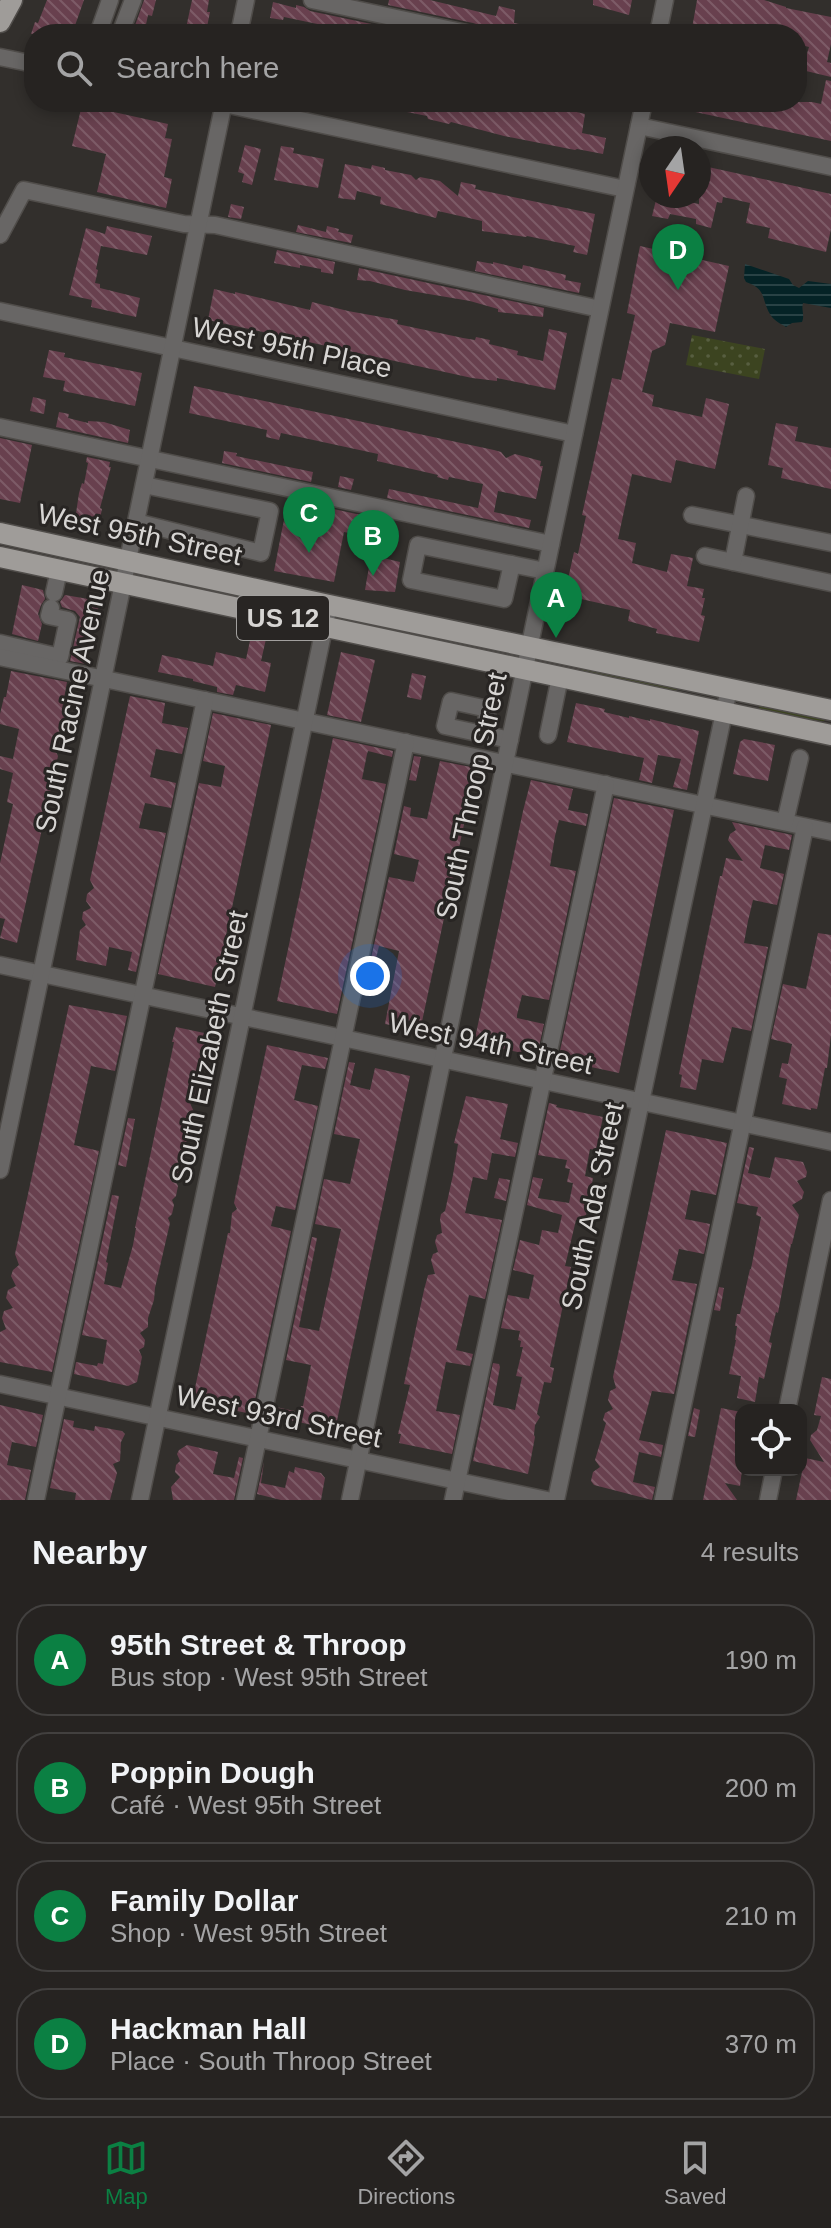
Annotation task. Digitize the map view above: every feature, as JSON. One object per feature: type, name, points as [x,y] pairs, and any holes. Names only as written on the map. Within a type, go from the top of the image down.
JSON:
[{"type":"main road","points":[[0,22],[12,0]]},
{"type":"main road","name":"West 95th Street","points":[[0,533],[831,710]]},
{"type":"main road","name":"West 95th Street","points":[[0,557],[831,735]]},
{"type":"street","points":[[102,24],[110,0]]},
{"type":"street","points":[[124,24],[133,0]]},
{"type":"street","points":[[241,24],[246,0]]},
{"type":"street","points":[[312,0],[424,24]]},
{"type":"street","points":[[660,24],[665,0]]},
{"type":"street","points":[[0,57],[24,62]]},
{"type":"street","name":"South Racine Avenue","points":[[0,1170],[173,348],[218,112]]},
{"type":"street","points":[[262,112],[625,189]]},
{"type":"street","name":"South Throop Street","points":[[350,1500],[642,112]]},
{"type":"street","points":[[639,126],[831,167]]},
{"type":"street","points":[[0,235],[24,190],[184,224],[215,225],[600,309]]},
{"type":"street","name":"West 95th Place","points":[[0,311],[574,434]]},
{"type":"street","points":[[0,427],[551,544]]},
{"type":"street","points":[[136,522],[261,553],[270,511],[144,485]]},
{"type":"street","points":[[733,562],[746,496]]},
{"type":"street","points":[[692,515],[831,543]]},
{"type":"street","points":[[512,564],[504,599],[411,580],[418,545],[512,564],[545,571]]},
{"type":"street","points":[[705,556],[831,583]]},
{"type":"street","points":[[1,652],[60,657],[68,620],[49,616],[59,570]]},
{"type":"street","name":"South Elizabeth Street","points":[[140,1500],[329,605]]},
{"type":"street","points":[[1,652],[103,679],[831,832]]},
{"type":"street","points":[[0,676],[1,652]]},
{"type":"street","points":[[548,735],[560,677]]},
{"type":"street","name":"South Ada Street","points":[[556,1500],[729,689]]},
{"type":"street","points":[[36,1500],[205,700]]},
{"type":"street","points":[[484,734],[510,740]]},
{"type":"street","points":[[245,1500],[406,742]]},
{"type":"street","points":[[785,822],[800,758]]},
{"type":"street","points":[[453,1500],[606,784]]},
{"type":"street","points":[[663,1500],[805,827]]},
{"type":"street","name":"West 94th Street","points":[[0,965],[831,1142]]},
{"type":"street","points":[[788,1404],[831,1200]]},
{"type":"street","name":"West 93rd Street","points":[[0,1384],[547,1500]]},
{"type":"street","points":[[768,1500],[773,1476]]},
{"type":"green space","points":[[692,335],[765,349],[759,379],[686,365]]},
{"type":"green space","points":[[581,667],[677,690],[674,692],[582,672]]},
{"type":"green space","points":[[760,704],[826,719],[797,718],[759,710]]},
{"type":"water","points":[[745,264],[789,279],[799,288],[808,281],[831,284],[831,308],[803,303],[802,322],[786,327],[771,316],[760,291],[746,282]]},
{"type":"building","points":[[47,0],[84,0],[76,24],[34,24],[38,23]]},
{"type":"building","points":[[144,0],[156,0],[152,16],[148,15],[146,24],[136,24]]},
{"type":"building","points":[[192,0],[209,0],[208,24],[187,24]]},
{"type":"building","points":[[389,0],[430,0],[496,16],[499,6],[515,10],[514,23],[519,24],[476,24],[388,5]]},
{"type":"building","points":[[593,0],[632,0],[629,15],[593,5]]},
{"type":"building","points":[[697,0],[764,0],[831,17],[827,62],[831,63],[831,77],[807,71],[807,24],[693,24]]},
{"type":"building","points":[[273,2],[371,24],[317,24],[284,17],[283,20],[270,18]]},
{"type":"building","points":[[826,80],[831,81],[831,141],[695,112],[807,112],[807,102],[821,104]]},
{"type":"building","points":[[80,112],[114,112],[168,124],[165,138],[172,139],[164,177],[172,179],[166,208],[97,192],[106,154],[72,146]]},
{"type":"building","points":[[407,112],[576,112],[585,114],[582,133],[606,138],[603,154],[504,136],[428,119],[427,116]]},
{"type":"building","points":[[245,145],[261,149],[252,185],[242,182],[244,174],[238,172]]},
{"type":"building","points":[[281,146],[294,148],[293,153],[324,159],[318,188],[274,180]]},
{"type":"building","points":[[345,164],[371,169],[372,165],[411,175],[416,180],[420,177],[440,181],[458,196],[461,182],[476,185],[475,189],[595,214],[587,255],[573,252],[575,246],[482,231],[482,221],[438,211],[436,218],[380,204],[381,197],[357,191],[355,200],[338,198]]},
{"type":"building","points":[[711,168],[831,194],[831,229],[826,252],[768,238],[770,228],[746,223],[750,203],[723,197],[722,203],[717,202],[711,228],[696,224],[696,219],[670,214],[668,219],[652,216],[654,208],[711,208]]},
{"type":"building","points":[[231,204],[244,207],[241,219],[228,217]]},
{"type":"building","points":[[298,225],[326,232],[327,226],[339,229],[338,232],[353,235],[351,243],[296,232]]},
{"type":"building","points":[[107,226],[152,236],[147,255],[101,246],[96,269],[95,283],[100,284],[100,288],[140,298],[136,317],[91,307],[92,300],[69,295],[86,228],[105,234]]},
{"type":"building","points":[[640,246],[729,266],[715,332],[670,323],[665,345],[652,351],[642,392],[654,395],[652,406],[702,417],[706,398],[729,404],[715,469],[676,460],[671,483],[632,474],[618,539],[636,543],[632,563],[667,572],[671,554],[693,558],[687,586],[704,589],[702,598],[705,598],[701,615],[705,616],[699,642],[656,633],[657,629],[628,621],[630,610],[581,599],[577,612],[559,608],[574,552],[578,554],[586,516],[582,515],[612,378],[621,380],[635,315],[627,313]]},
{"type":"building","points":[[277,250],[335,262],[333,274],[300,265],[300,268],[274,263]]},
{"type":"building","points":[[477,261],[522,269],[523,265],[566,275],[565,280],[581,283],[579,293],[475,271]]},
{"type":"building","points":[[359,268],[544,308],[543,317],[498,312],[498,309],[470,301],[357,280]]},
{"type":"building","points":[[214,289],[310,310],[312,302],[398,320],[397,324],[463,338],[490,340],[489,344],[543,361],[549,329],[567,333],[555,390],[497,378],[497,381],[472,378],[208,320]]},
{"type":"building","points":[[49,350],[65,353],[64,357],[142,373],[135,406],[63,391],[65,381],[43,377]]},
{"type":"building","points":[[194,386],[494,450],[506,458],[515,454],[541,461],[540,466],[543,466],[536,499],[498,491],[494,512],[531,520],[529,528],[387,498],[389,489],[478,508],[483,484],[449,477],[448,480],[377,461],[378,454],[281,433],[279,440],[266,437],[267,430],[189,413]]},
{"type":"building","points":[[33,397],[46,400],[44,414],[30,411]]},
{"type":"building","points":[[59,412],[69,414],[68,418],[88,423],[104,422],[130,430],[128,443],[56,427]]},
{"type":"building","points":[[776,423],[798,427],[795,441],[831,448],[831,489],[781,478],[783,468],[768,465]]},
{"type":"building","points":[[0,438],[32,445],[20,503],[0,499]]},
{"type":"building","points":[[224,451],[313,472],[311,482],[222,463]]},
{"type":"building","points":[[87,457],[110,462],[111,467],[97,532],[74,527]]},
{"type":"building","points":[[340,476],[354,479],[351,490],[338,487]]},
{"type":"building","points":[[288,499],[379,519],[376,531],[362,528],[360,535],[344,532],[334,582],[274,571]]},
{"type":"building","points":[[371,555],[400,562],[395,592],[365,590]]},
{"type":"building","points":[[22,585],[43,590],[45,599],[38,614],[42,624],[38,641],[12,634]]},
{"type":"building","points":[[65,595],[100,601],[86,664],[70,661],[80,617],[75,611],[62,607],[60,602]]},
{"type":"building","points":[[251,636],[266,639],[261,661],[271,663],[265,692],[236,685],[233,695],[217,692],[217,687],[193,679],[158,672],[162,655],[213,666],[216,652],[246,659]]},
{"type":"building","points":[[341,652],[375,660],[361,722],[327,715]]},
{"type":"building","points":[[11,671],[67,682],[62,709],[66,714],[65,721],[62,722],[56,752],[58,756],[17,943],[0,938],[5,919],[0,918],[0,863],[13,804],[7,802],[13,773],[0,769],[0,756],[13,759],[19,729],[0,724]]},
{"type":"building","points":[[412,673],[426,676],[421,700],[407,697]]},
{"type":"building","points":[[130,696],[165,703],[162,723],[188,728],[182,754],[156,749],[150,777],[176,783],[171,808],[145,803],[140,823],[139,828],[166,833],[136,972],[128,970],[132,952],[109,947],[106,966],[76,960],[80,930],[86,925],[82,919],[83,912],[91,908],[86,901],[87,894],[94,888],[90,880]]},
{"type":"building","points":[[576,703],[629,718],[650,719],[699,731],[687,790],[673,787],[681,759],[658,755],[652,783],[639,780],[644,758],[567,742]]},
{"type":"building","points":[[213,713],[271,725],[215,987],[158,974],[199,783],[221,787],[225,766],[203,761]]},
{"type":"building","points":[[333,738],[393,751],[392,757],[368,751],[367,754],[362,779],[386,784],[337,1014],[277,1001]]},
{"type":"building","points":[[744,739],[775,745],[768,781],[733,774],[740,742]]},
{"type":"building","points":[[414,756],[421,757],[416,781],[409,780]]},
{"type":"building","points":[[440,761],[476,768],[420,1031],[385,1024],[399,951],[379,946],[373,982],[366,981],[389,877],[414,882],[419,860],[394,854],[404,806],[411,808],[410,816],[427,819]]},
{"type":"building","points":[[531,780],[573,789],[568,810],[588,814],[586,826],[559,820],[550,866],[576,871],[549,1000],[522,995],[517,1015],[517,1018],[544,1024],[537,1056],[474,1043]]},
{"type":"building","points":[[614,798],[674,810],[619,1073],[558,1060]]},
{"type":"building","points":[[732,822],[792,835],[789,850],[765,845],[760,868],[784,874],[777,905],[753,900],[748,921],[744,943],[768,947],[751,1031],[732,1027],[723,1063],[702,1059],[696,1090],[680,1087],[682,1075],[679,1074],[720,876],[726,858],[743,861],[728,840],[736,830]]},
{"type":"building","points":[[818,933],[831,935],[831,1035],[817,1109],[811,1110],[782,1104],[787,1079],[779,1077],[782,1063],[788,1064],[792,1044],[771,1039],[783,984],[806,989]]},
{"type":"building","points":[[69,1005],[127,1016],[115,1071],[91,1066],[74,1145],[99,1151],[52,1372],[0,1362],[0,1332],[6,1329],[2,1318],[4,1311],[13,1308],[6,1298],[8,1290],[16,1286],[11,1276],[19,1265],[15,1254]]},
{"type":"building","points":[[176,1027],[209,1034],[204,1065],[199,1071],[202,1074],[200,1081],[193,1084],[198,1093],[196,1100],[190,1103],[194,1112],[188,1125],[188,1140],[183,1145],[186,1148],[184,1155],[178,1159],[182,1167],[176,1182],[176,1196],[172,1200],[172,1214],[168,1218],[170,1223],[148,1327],[140,1333],[145,1340],[144,1347],[139,1350],[142,1357],[137,1382],[128,1386],[74,1374],[76,1362],[97,1366],[98,1363],[103,1364],[107,1340],[82,1335],[112,1195],[119,1196],[104,1284],[121,1288],[133,1245]]},
{"type":"building","points":[[267,1045],[328,1058],[325,1069],[302,1065],[294,1100],[318,1106],[295,1210],[276,1206],[271,1226],[291,1231],[252,1414],[192,1402],[232,1213],[237,1209],[234,1203]]},
{"type":"building","points":[[349,1062],[355,1063],[350,1085],[370,1090],[375,1068],[410,1076],[335,1430],[273,1419],[276,1407],[299,1412],[303,1406],[311,1365],[286,1360],[312,1237],[317,1238],[299,1327],[319,1331],[341,1229],[315,1224],[324,1179],[350,1184],[360,1139],[334,1134]]},
{"type":"building","points":[[466,1096],[508,1104],[500,1139],[518,1143],[515,1157],[492,1153],[487,1180],[473,1177],[465,1213],[502,1220],[485,1299],[469,1295],[456,1350],[473,1354],[470,1366],[446,1362],[436,1411],[460,1415],[452,1454],[399,1443],[401,1434],[398,1434],[410,1385],[404,1384],[424,1290],[428,1275],[435,1274],[431,1260],[433,1254],[438,1252],[435,1242],[437,1235],[442,1233],[440,1219],[445,1211],[453,1175],[458,1144],[454,1143]]},
{"type":"building","points":[[549,1103],[603,1117],[596,1150],[590,1149],[585,1176],[593,1178],[586,1215],[576,1220],[565,1266],[571,1267],[550,1367],[554,1368],[551,1383],[544,1382],[528,1474],[473,1461],[493,1363],[500,1367],[493,1405],[515,1410],[522,1377],[516,1376],[523,1347],[520,1347],[521,1341],[518,1340],[520,1331],[501,1328],[508,1295],[529,1299],[534,1275],[513,1270],[520,1240],[539,1245],[542,1230],[558,1233],[562,1215],[527,1205],[533,1177],[543,1179],[538,1198],[569,1203],[573,1183],[567,1182],[570,1169],[565,1168],[567,1160],[538,1155]]},
{"type":"building","points":[[128,1118],[135,1119],[126,1167],[118,1165]]},
{"type":"building","points":[[666,1130],[727,1143],[716,1195],[691,1190],[685,1219],[710,1224],[704,1254],[679,1249],[672,1280],[697,1284],[674,1394],[652,1391],[639,1440],[663,1445],[661,1457],[639,1452],[633,1482],[655,1487],[652,1500],[594,1485],[591,1481],[593,1472],[600,1467],[595,1460],[606,1423],[603,1420],[605,1413],[613,1409],[608,1400],[610,1391],[616,1388],[613,1377]]},
{"type":"building","points":[[749,1147],[754,1148],[748,1173],[770,1178],[775,1157],[803,1162],[807,1172],[806,1177],[797,1181],[804,1192],[802,1199],[792,1205],[799,1215],[769,1342],[772,1343],[764,1379],[759,1377],[755,1402],[737,1398],[741,1376],[729,1374],[736,1340],[737,1314],[740,1314],[761,1217],[756,1215],[758,1207],[737,1203]]},
{"type":"building","points":[[499,1178],[510,1180],[506,1201],[494,1198]]},
{"type":"building","points":[[719,1287],[724,1288],[720,1311],[714,1310]]},
{"type":"building","points":[[822,1377],[831,1379],[831,1500],[796,1500],[801,1476],[807,1476],[807,1458],[824,1462],[810,1440],[821,1416],[814,1415]]},
{"type":"building","points":[[0,1405],[43,1415],[36,1447],[12,1442],[7,1465],[31,1470],[25,1500],[0,1500]]},
{"type":"building","points":[[694,1408],[700,1410],[695,1437],[688,1436]]},
{"type":"building","points":[[721,1408],[735,1411],[735,1476],[741,1476],[740,1486],[725,1483],[737,1500],[703,1500]]},
{"type":"building","points":[[64,1419],[74,1421],[73,1427],[94,1431],[95,1426],[125,1434],[121,1442],[120,1461],[113,1464],[117,1473],[110,1500],[75,1500],[76,1493],[50,1488]]},
{"type":"building","points":[[187,1445],[218,1452],[213,1474],[234,1478],[239,1457],[243,1458],[234,1500],[173,1500],[171,1487],[180,1477],[175,1472],[180,1461],[177,1454]]},
{"type":"building","points":[[264,1462],[261,1483],[285,1488],[289,1471],[294,1473],[295,1467],[321,1473],[325,1478],[321,1500],[281,1500],[257,1494]]},
{"type":"place","name":"Hackman Hall","points":[[678,290]]},
{"type":"place","name":"Family Dollar","points":[[309,553]]},
{"type":"place","name":"Poppin Dough","points":[[373,576]]},
{"type":"place","name":"95th Street & Throop","points":[[556,638]]}]
